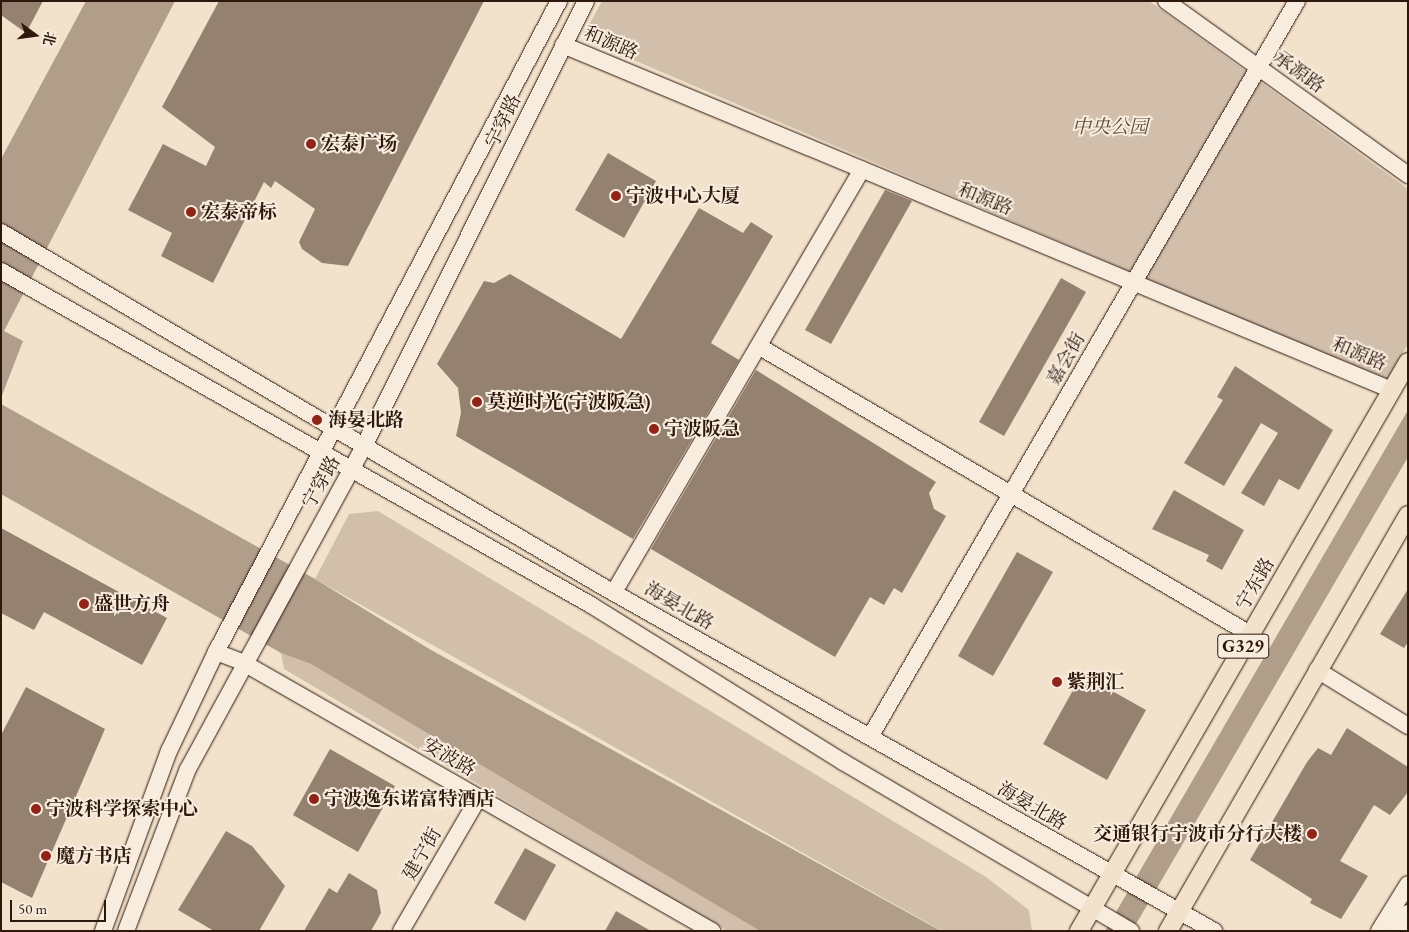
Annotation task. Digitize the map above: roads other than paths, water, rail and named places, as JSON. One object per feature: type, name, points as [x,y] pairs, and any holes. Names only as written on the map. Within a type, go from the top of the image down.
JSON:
[{"type":"main road","name":"宁穿路","points":[[103,931],[169,751],[216,652],[336,429],[560,1]]},
{"type":"main road","name":"宁穿路","points":[[126,931],[188,768],[242,662],[364,446],[586,1]]},
{"type":"main road","name":"承源路","points":[[1166,1],[1408,175]]},
{"type":"main road","name":"嘉会街","points":[[870,737],[1297,1]]},
{"type":"main road","name":"和源路","points":[[563,45],[1392,390]]},
{"type":"main road","points":[[614,592],[760,348],[862,169]]},
{"type":"main road","name":"海晏北路","points":[[1,232],[614,592],[1214,931]]},
{"type":"main road","points":[[1,271],[322,455],[590,605],[1131,931]]},
{"type":"main road","points":[[760,348],[1250,634]]},
{"type":"main road","name":"宁东路","points":[[1079,931],[1408,362]]},
{"type":"main road","points":[[1168,931],[1408,515]]},
{"type":"main road","name":"安波路","points":[[216,652],[242,662],[712,931]]},
{"type":"main road","points":[[1317,670],[1408,726]]},
{"type":"main road","name":"建宁街","points":[[401,931],[479,798]]},
{"type":"main road","points":[[1379,931],[1408,884]]},
{"type":"main road","points":[[1397,931],[1408,913]]},
{"type":"place","name":"宏泰广场","points":[[311,144]]},
{"type":"place","name":"宁波中心大厦","points":[[616,196]]},
{"type":"place","name":"宏泰帝标","points":[[191,212]]},
{"type":"place","name":"莫逆时光(宁波阪急)","points":[[477,402]]},
{"type":"place","name":"海晏北路","points":[[317,420]]},
{"type":"place","name":"宁波阪急","points":[[654,429]]},
{"type":"place","name":"盛世方舟","points":[[84,604]]},
{"type":"place","name":"紫荆汇","points":[[1057,682]]},
{"type":"place","name":"宁波逸东诺富特酒店","points":[[314,799]]},
{"type":"place","name":"宁波科学探索中心","points":[[36,809]]},
{"type":"place","name":"交通银行宁波市分行大楼","points":[[1312,834]]},
{"type":"place","name":"魔方书店","points":[[46,856]]},
{"type":"park label","name":"中央公园","points":[[1110,127]]}]
